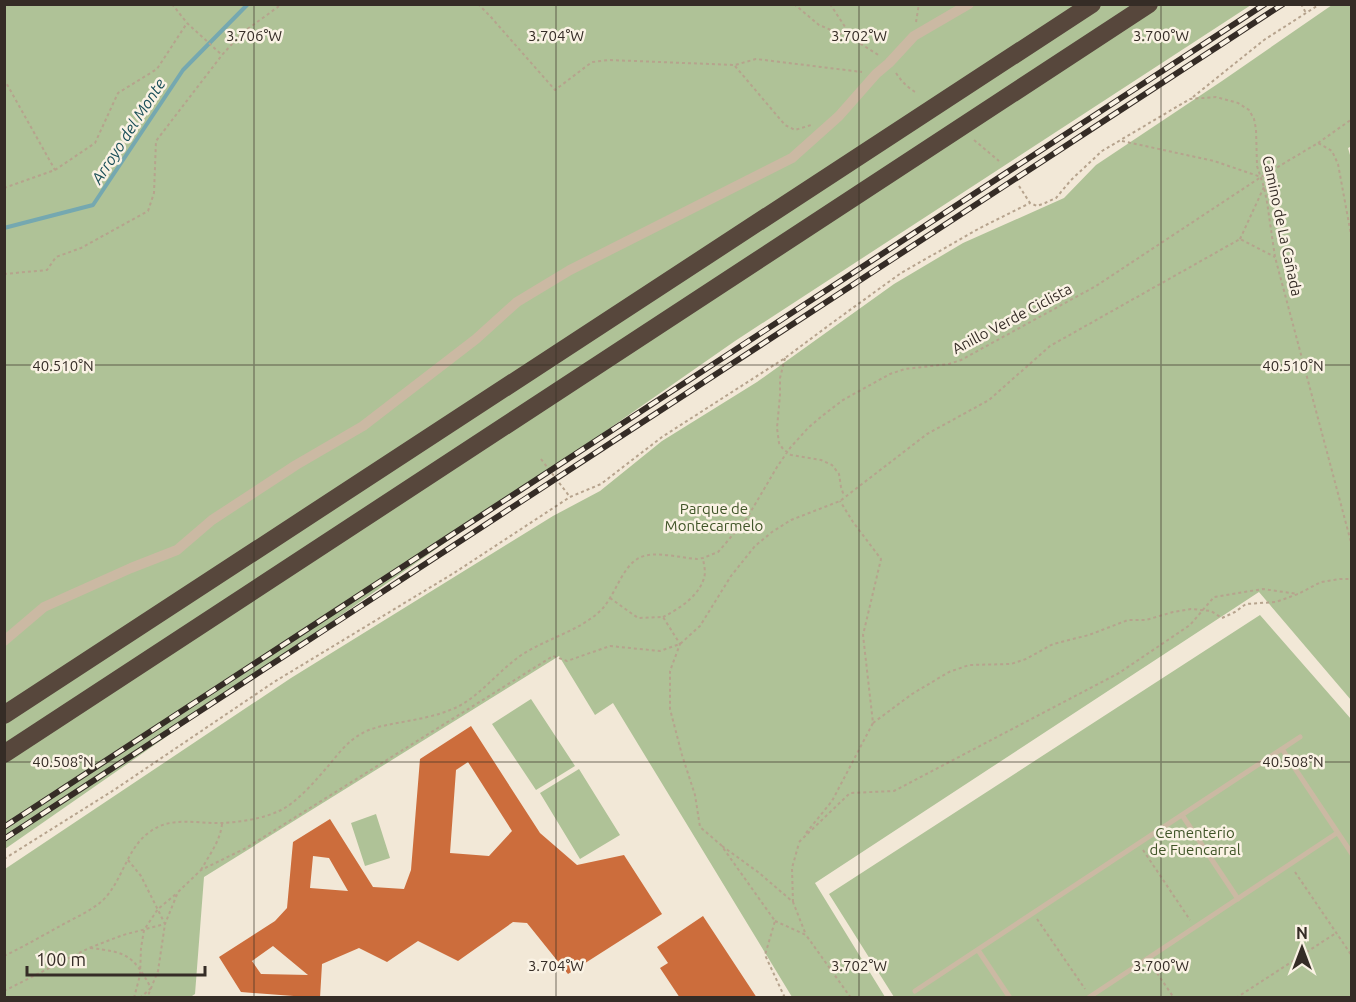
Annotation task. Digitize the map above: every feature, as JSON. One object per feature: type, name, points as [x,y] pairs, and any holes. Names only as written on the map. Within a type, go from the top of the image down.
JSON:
[{"type":"highway","points":[[4,716],[1092,4]]},
{"type":"highway","points":[[4,754],[1149,4]]},
{"type":"street","points":[[4,641],[44,607],[177,550],[212,520],[296,465],[363,426],[476,339],[517,303],[570,270],[792,158],[838,116],[914,36],[969,4]]},
{"type":"lane","points":[[915,991],[1300,737]]},
{"type":"lane","points":[[1282,749],[1352,854]]},
{"type":"lane","points":[[1182,815],[1238,899]]},
{"type":"lane","points":[[1089,997],[1337,833]]},
{"type":"lane","points":[[978,950],[1010,998]]},
{"type":"lane","points":[[1097,992],[1101,998]]},
{"type":"path","points":[[172,4],[187,23],[222,55]]},
{"type":"path","points":[[4,274],[47,270],[56,257],[81,248],[148,211],[154,193],[156,141],[222,55],[242,33],[282,4]]},
{"type":"path","points":[[478,4],[555,90],[592,62],[609,60],[735,65],[756,59],[876,74]]},
{"type":"path","points":[[794,4],[819,25],[853,39],[830,4]]},
{"type":"path","points":[[1190,99],[1264,40],[1320,4]]},
{"type":"path","points":[[1302,6],[1306,13]]},
{"type":"path","points":[[4,188],[55,170],[95,143],[118,93],[157,69],[187,23]]},
{"type":"path","points":[[735,65],[785,125],[795,130],[816,121]]},
{"type":"path","points":[[4,78],[55,170]]},
{"type":"path","name":"Camino de La Cañada","points":[[4,860],[114,790],[274,682],[454,573],[570,497],[602,484],[662,437],[785,358],[901,273],[980,228],[1030,203],[1037,206],[1056,198],[1101,151],[1190,99],[1216,97],[1238,103],[1249,110],[1254,118],[1257,166],[1264,187],[1275,257],[1352,546]]},
{"type":"path","name":"Anillo Verde Ciclista","points":[[703,558],[718,552],[737,531],[787,452],[808,428],[843,400],[878,379],[897,371],[949,364],[961,360],[1096,286],[1352,119]]},
{"type":"path","points":[[974,140],[999,161]]},
{"type":"path","points":[[1121,141],[1214,161],[1261,177]]},
{"type":"path","points":[[1318,143],[1332,151],[1338,164],[1352,240]]},
{"type":"path","points":[[1019,186],[1030,203]]},
{"type":"path","points":[[201,870],[246,848],[553,656],[567,661],[610,646],[660,651],[680,644],[700,626],[731,576],[755,546],[772,532],[791,520],[840,501],[927,434],[989,400],[1050,346],[1240,239],[1264,187]]},
{"type":"path","points":[[1240,239],[1275,257]]},
{"type":"path","points":[[785,358],[780,378],[777,433],[779,443],[787,452],[797,457],[829,462],[839,474],[844,497]]},
{"type":"path","points":[[542,459],[570,497]]},
{"type":"path","points":[[840,501],[881,559],[863,635],[873,723]]},
{"type":"path","points":[[4,956],[100,903],[114,887],[138,842],[150,831],[166,823],[223,823],[253,819],[280,811],[293,803],[327,768],[339,752],[361,734],[459,706],[520,656],[596,615],[637,558],[655,555],[703,558],[705,576],[700,588],[679,609],[663,617],[638,618],[610,598]]},
{"type":"path","points":[[851,998],[806,935],[793,902],[792,868],[799,842],[832,801],[873,723],[921,688],[949,672],[969,665],[1011,663],[1026,659],[1053,644],[1089,635],[1128,620],[1146,620],[1191,609],[1210,611],[1222,618],[1246,604],[1276,602],[1321,582],[1352,579]]},
{"type":"path","points":[[799,842],[850,793],[894,791],[1119,673],[1190,624],[1214,597],[1263,590],[1298,594]]},
{"type":"path","points":[[663,617],[680,644]]},
{"type":"path","points":[[680,644],[670,671],[670,709],[695,795],[700,827],[793,902]]},
{"type":"path","points":[[134,998],[140,975],[144,930],[158,909],[201,870],[214,850],[223,823]]},
{"type":"path","points":[[1139,844],[1195,927]]},
{"type":"path","points":[[721,845],[775,921],[806,935]]},
{"type":"path","points":[[128,860],[141,876],[165,924]]},
{"type":"path","points":[[1290,864],[1352,956]]},
{"type":"path","points":[[147,998],[158,971],[165,924],[178,892]]},
{"type":"path","points":[[1033,914],[1089,997]]},
{"type":"path","points":[[775,921],[765,955],[785,998]]},
{"type":"path","points":[[4,991],[89,948],[123,935],[165,924]]},
{"type":"path","points":[[1236,998],[1336,933]]},
{"type":"path","points":[[89,948],[127,955],[140,968],[151,988]]},
{"type":"path","points":[[1157,974],[1174,998]]},
{"type":"path","points":[[140,998],[151,988]]},
{"type":"green space","points":[[5,5],[1251,5],[735,341],[5,849]]},
{"type":"green space","name":"Parque de Montecarmelo","points":[[1332,5],[1352,5],[1352,146],[1348,148],[1352,162],[1351,700],[1259,592],[815,883],[885,997],[792,997],[613,703],[595,715],[559,656],[204,877],[195,994],[189,998],[5,997],[5,869],[291,678],[553,516],[600,491],[662,441],[757,382],[894,284],[963,243],[1064,198],[1096,165]]},
{"type":"green space","name":"Cementerio de Fuencarral","points":[[1260,615],[1351,719],[1351,997],[894,997],[829,894]]},
{"type":"green space","points":[[531,699],[575,766],[536,790],[492,724]]},
{"type":"green space","points":[[579,769],[620,835],[580,859],[540,793]]},
{"type":"green space","points":[[376,814],[390,858],[365,866],[351,823]]},
{"type":"building","points":[[471,726],[540,833],[577,865],[624,855],[662,914],[568,974],[527,923],[513,922],[458,961],[418,941],[387,962],[359,948],[322,964],[320,998],[241,992],[219,957],[275,921],[287,908],[293,842],[330,819],[373,887],[404,889],[411,870],[420,759]],"holes":[[[468,762],[512,831],[489,856],[450,853],[456,770]],[[313,856],[329,858],[348,891],[310,888]],[[273,946],[308,975],[261,974],[252,961]]]},
{"type":"building","points":[[703,916],[757,998],[680,998],[660,968],[668,963],[657,947]]},
{"type":"waterway","name":"Arroyo del Monte","points":[[4,228],[93,205],[183,70],[248,4]]},
{"type":"railway","points":[[4,827],[1265,4]]},
{"type":"railway","points":[[4,839],[1283,4]]}]
